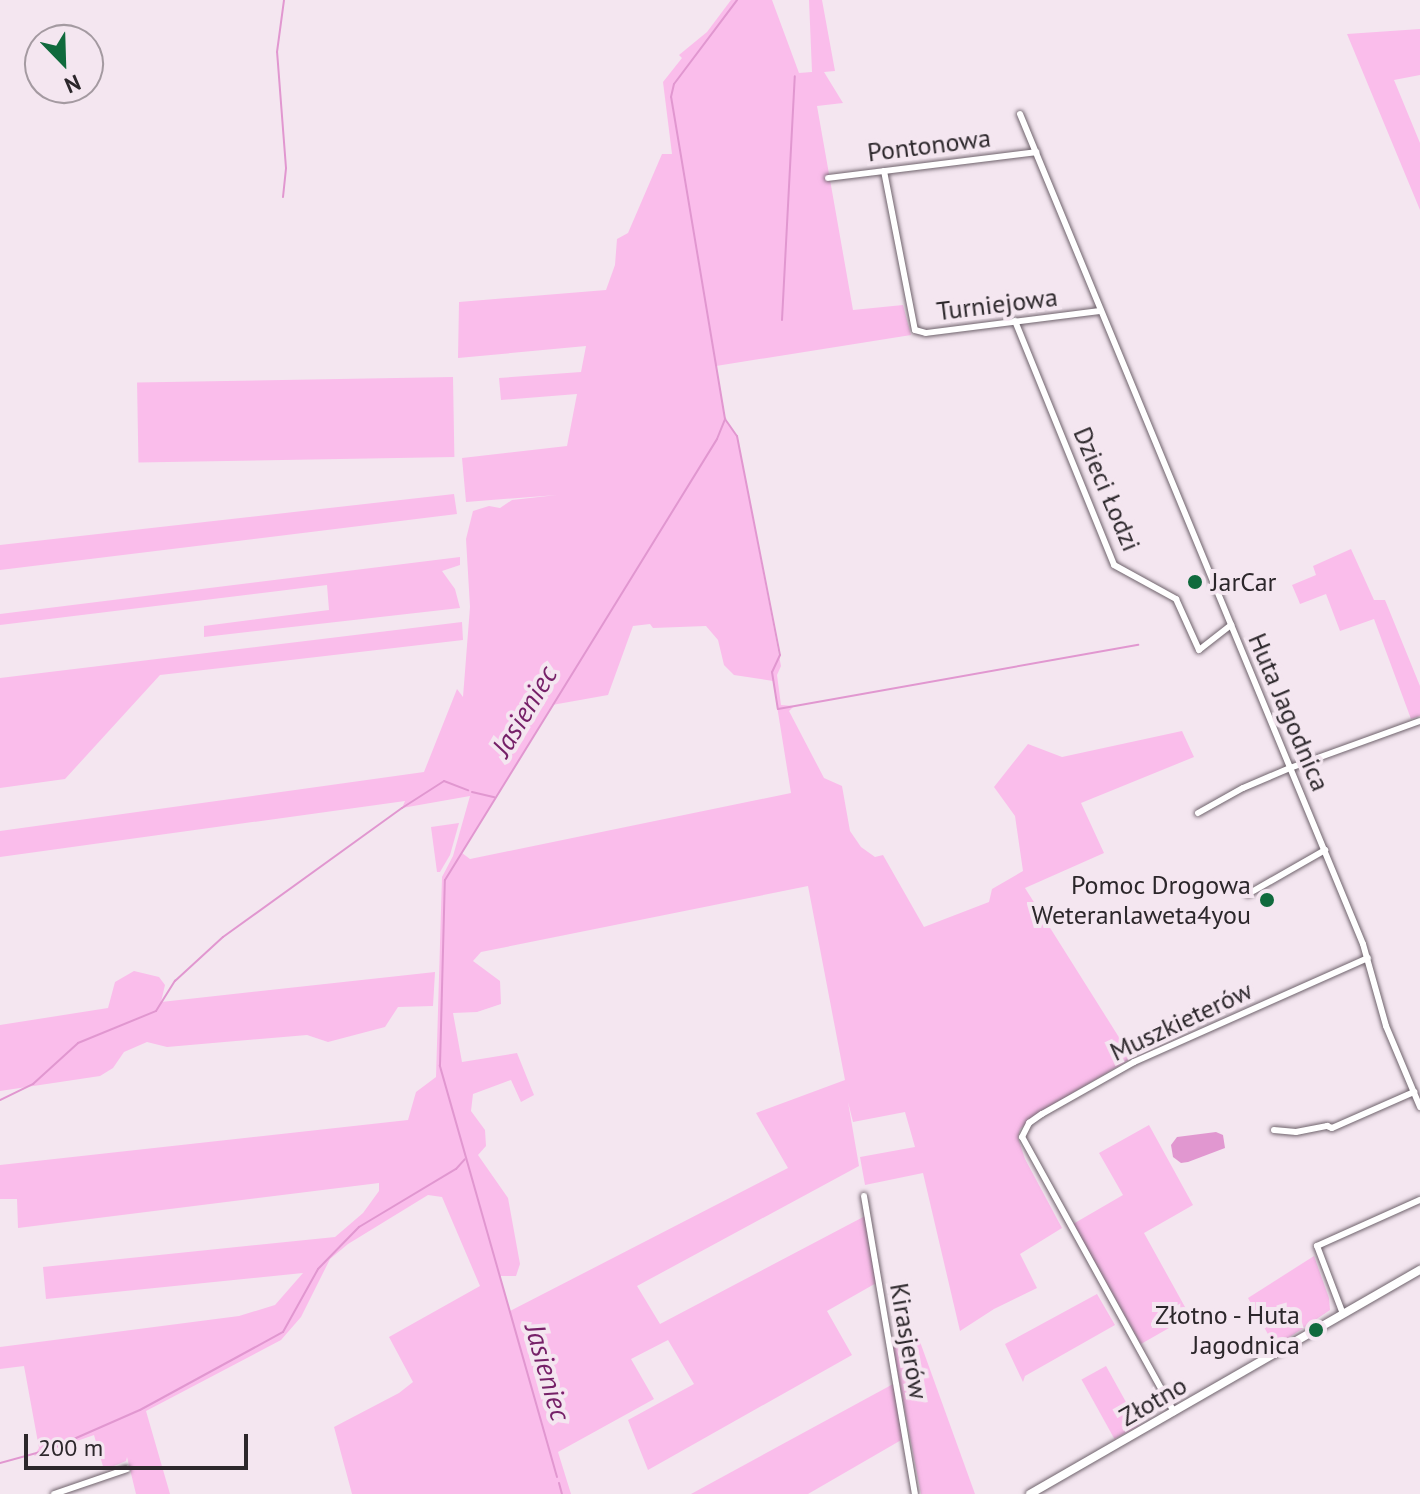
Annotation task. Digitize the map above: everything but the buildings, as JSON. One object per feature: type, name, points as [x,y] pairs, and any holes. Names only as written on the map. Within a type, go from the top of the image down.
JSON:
[{"type":"street","name":"Huta Jagodnica","points":[[1020,114],[1325,850],[1368,958],[1386,1026],[1420,1107]]},
{"type":"street","name":"Pontonowa","points":[[828,178],[1036,152]]},
{"type":"street","name":"Turniejowa","points":[[884,171],[915,330],[926,333],[1101,311]]},
{"type":"street","name":"Dzieci Łodzi","points":[[1015,321],[1114,565],[1176,599],[1199,650],[1231,625]]},
{"type":"street","points":[[1198,813],[1290,768],[1420,721]]},
{"type":"street","points":[[1248,894],[1325,850]]},
{"type":"street","name":"Muszkieterów","points":[[1174,1412],[1022,1137],[1029,1123],[1042,1114],[1134,1062],[1368,958]]},
{"type":"street","points":[[1274,1130],[1296,1132],[1320,1126],[1332,1128],[1414,1092]]},
{"type":"street","name":"Kirasjerów","points":[[864,1196],[915,1494]]},
{"type":"street","points":[[1343,1314],[1317,1246],[1420,1200]]},
{"type":"street","name":"Złotno","points":[[1030,1494],[1420,1270]]},
{"type":"street","points":[[54,1494],[127,1469]]},
{"type":"shaded area","points":[[731,0],[772,0],[799,73],[812,72],[809,0],[822,0],[835,71],[824,72],[843,103],[817,106],[853,310],[903,305],[911,335],[716,366],[725,419],[737,436],[781,666],[777,675],[781,705],[794,706],[789,711],[824,778],[842,786],[850,831],[861,847],[875,857],[883,855],[924,927],[989,902],[992,889],[1023,871],[1015,816],[994,787],[1028,744],[1062,757],[1182,731],[1194,757],[1081,803],[1104,853],[1025,888],[1132,1058],[1035,1115],[1020,1129],[1018,1138],[1025,1159],[1062,1228],[1020,1254],[1037,1288],[994,1309],[960,1331],[923,1173],[865,1185],[860,1157],[915,1147],[905,1112],[853,1122],[848,1102],[859,1166],[637,1286],[660,1324],[867,1215],[878,1282],[827,1311],[852,1355],[648,1470],[628,1420],[694,1384],[668,1340],[631,1359],[654,1399],[558,1452],[571,1494],[352,1494],[334,1427],[399,1393],[413,1382],[389,1337],[480,1286],[442,1197],[428,1195],[348,1244],[330,1259],[301,1317],[281,1340],[146,1411],[170,1494],[136,1494],[127,1457],[126,1461],[104,1470],[94,1435],[34,1456],[39,1448],[24,1366],[0,1369],[0,1347],[239,1316],[275,1305],[303,1273],[46,1299],[43,1267],[335,1237],[363,1213],[379,1191],[379,1183],[18,1228],[17,1199],[0,1199],[0,1165],[408,1120],[416,1092],[436,1077],[442,877],[453,856],[470,796],[402,808],[405,801],[0,857],[0,831],[424,772],[457,689],[463,697],[470,607],[466,539],[473,511],[489,506],[500,508],[512,500],[557,495],[466,502],[462,458],[567,446],[577,394],[501,400],[499,378],[581,372],[586,346],[458,358],[459,302],[606,290],[615,265],[617,239],[628,233],[662,154],[672,154],[663,82],[682,58],[679,55],[707,32]],"holes":[[[650,624],[653,628],[706,626],[718,640],[724,665],[734,675],[773,681],[791,793],[470,859],[462,853],[552,705],[608,695],[633,626]],[[808,886],[845,1080],[756,1113],[788,1168],[510,1311],[500,1276],[516,1276],[520,1264],[508,1198],[478,1155],[486,1146],[485,1130],[471,1111],[473,1094],[511,1080],[521,1102],[534,1095],[517,1053],[462,1062],[453,1013],[477,1012],[501,1004],[500,981],[473,961],[481,952]]]},
{"type":"shaded area","points":[[1420,29],[1420,75],[1394,80],[1420,143],[1420,210],[1347,34]]},
{"type":"shaded area","points":[[453,377],[454,457],[138,463],[137,383]]},
{"type":"shaded area","points":[[454,494],[457,514],[0,570],[0,545]]},
{"type":"shaded area","points":[[1351,549],[1374,600],[1385,600],[1420,686],[1420,716],[1411,719],[1374,619],[1340,631],[1326,594],[1300,604],[1292,585],[1316,575],[1313,566]]},
{"type":"shaded area","points":[[460,557],[460,565],[442,571],[455,589],[460,608],[204,637],[204,626],[329,610],[327,585],[0,625],[0,614]]},
{"type":"shaded area","points":[[462,622],[463,640],[160,675],[65,779],[0,788],[0,678]]},
{"type":"shaded area","points":[[459,823],[450,855],[437,872],[431,827]]},
{"type":"shaded area","points":[[134,971],[159,977],[165,985],[161,1002],[435,972],[433,1006],[398,1007],[385,1027],[328,1042],[307,1035],[167,1047],[147,1042],[124,1052],[113,1068],[100,1076],[0,1091],[0,1025],[108,1008],[115,982]]},
{"type":"shaded area","points":[[1149,1125],[1193,1205],[1144,1233],[1190,1316],[1141,1344],[1073,1224],[1123,1195],[1099,1153]]},
{"type":"shaded area","points":[[1216,1132],[1223,1135],[1225,1148],[1188,1162],[1181,1163],[1173,1157],[1171,1145],[1177,1137]]},
{"type":"shaded area","points":[[1314,1256],[1329,1298],[1330,1310],[1275,1347],[1248,1298]]},
{"type":"shaded area","points":[[1097,1294],[1115,1325],[1025,1376],[1023,1382],[1005,1344]]},
{"type":"shaded area","points":[[891,1339],[919,1339],[975,1494],[921,1494]]},
{"type":"shaded area","points":[[1106,1366],[1139,1425],[1114,1439],[1082,1380]]},
{"type":"shaded area","points":[[895,1383],[903,1439],[808,1494],[691,1494]]},
{"type":"waterway","points":[[283,197],[286,168],[277,52],[284,0]]},
{"type":"waterway","name":"Jasieniec","points":[[557,1477],[440,1065],[445,880],[717,439],[725,419],[671,97],[674,84],[737,0]]},
{"type":"waterway","points":[[782,320],[795,76]]},
{"type":"waterway","points":[[725,419],[737,436],[780,655],[772,672],[778,709],[1138,645]]},
{"type":"waterway","points":[[0,1100],[33,1084],[78,1043],[156,1011],[175,981],[223,937],[402,808],[444,781],[468,790]]},
{"type":"waterway","points":[[472,792],[494,797]]},
{"type":"waterway","points":[[0,1463],[51,1449],[140,1410],[283,1332],[318,1269],[359,1227],[456,1169],[465,1159]]},
{"type":"waterway","name":"Jasieniec","points":[[559,1483],[562,1494]]},
{"type":"place","name":"JarCar","points":[[1195,582]]},
{"type":"place","name":"Pomoc Drogowa Weteranlaweta4you","points":[[1267,900]]},
{"type":"place","name":"Złotno - Huta Jagodnica","points":[[1316,1330]]}]
